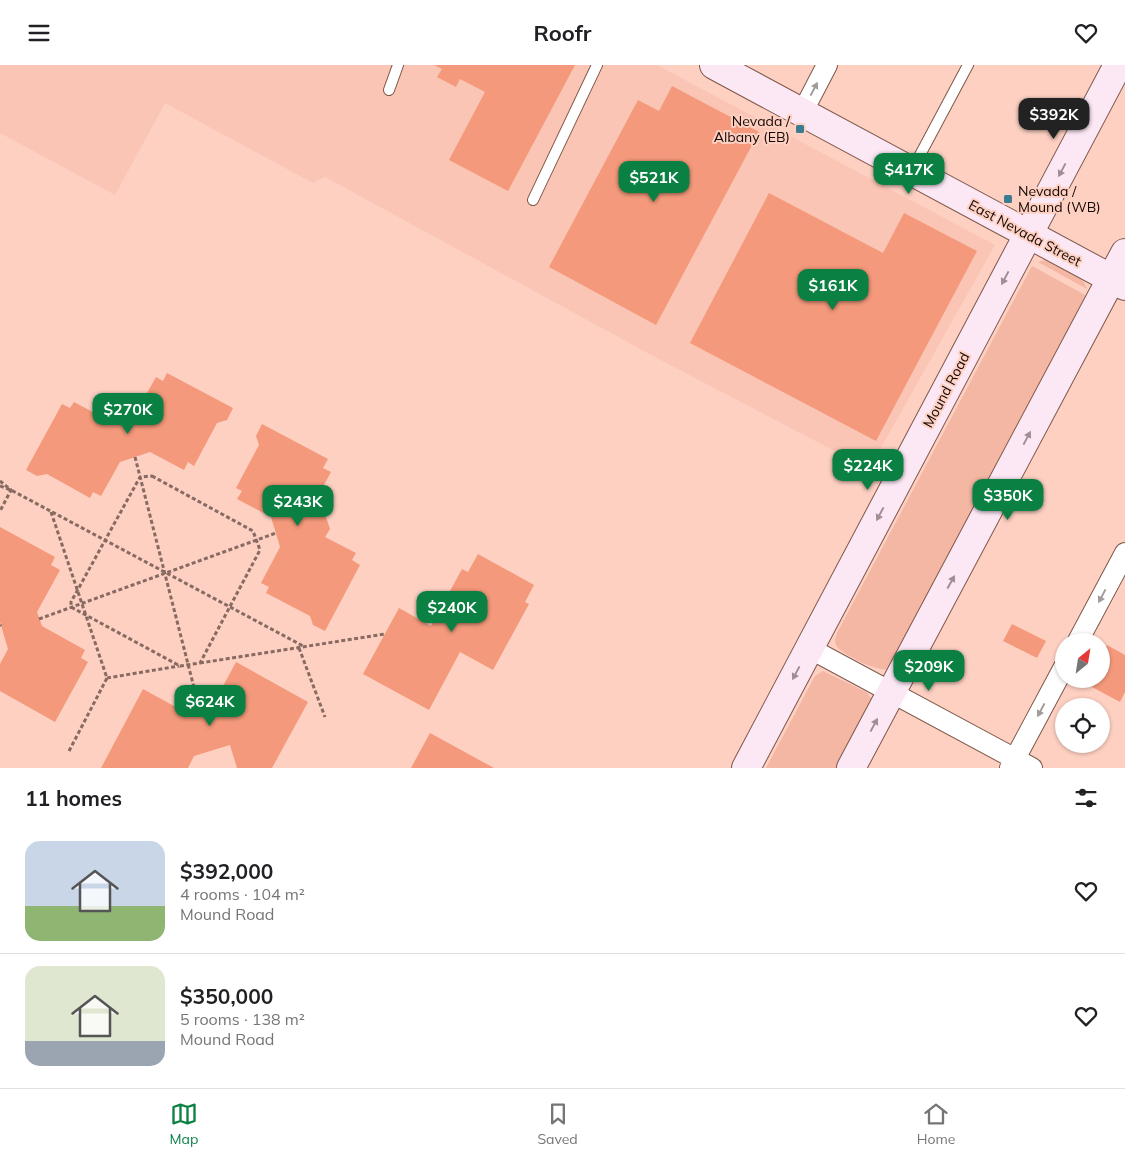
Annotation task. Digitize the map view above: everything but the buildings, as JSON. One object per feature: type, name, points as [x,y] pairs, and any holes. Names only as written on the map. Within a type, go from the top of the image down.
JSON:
[{"type":"main road","name":"East Nevada Street","points":[[714,65],[1118,282]]},
{"type":"main road","name":"Mound Road","points":[[746,768],[1118,65]]},
{"type":"main road","points":[[851,768],[978,532],[1118,282],[1125,253]]},
{"type":"street","points":[[802,113],[827,65]]},
{"type":"street","points":[[1082,633],[1125,553]]},
{"type":"street","points":[[810,648],[891,691],[1012,763],[1032,768]]},
{"type":"street","points":[[1012,763],[1055,684]]},
{"type":"lane","points":[[389,89],[398,65]]},
{"type":"lane","points":[[533,200],[598,65]]},
{"type":"lane","points":[[911,171],[968,65]]},
{"type":"path","points":[[135,457],[199,707]]},
{"type":"path","points":[[140,477],[152,476],[253,531],[257,540],[260,550],[200,663]]},
{"type":"path","points":[[72,607],[71,602],[77,590],[140,477]]},
{"type":"path","points":[[0,481],[12,490],[305,647]]},
{"type":"path","points":[[0,486],[12,490]]},
{"type":"path","points":[[0,511],[12,490]]},
{"type":"path","points":[[51,511],[107,678],[68,753]]},
{"type":"path","points":[[40,619],[276,533]]},
{"type":"path","points":[[72,607],[180,666]]},
{"type":"path","points":[[107,678],[385,634]]},
{"type":"path","points":[[299,647],[324,717]]},
{"type":"shaded area","points":[[0,65],[657,65],[995,245],[869,469],[653,356],[325,177],[313,183],[165,103],[115,195],[0,133]]},
{"type":"shaded area","points":[[1045,260],[1063,267],[1076,275],[1085,284],[1087,289],[1038,262]]},
{"type":"shaded area","points":[[1032,266],[1087,296],[889,669],[869,666],[839,649],[835,642],[837,633]]},
{"type":"shaded area","points":[[823,671],[866,692],[871,698],[872,703],[840,768],[766,768],[815,676]]},
{"type":"place","name":"Nevada / Albany (EB)","points":[[800,129]]},
{"type":"place","name":"Nevada / Mound (WB)","points":[[1008,199]]}]
